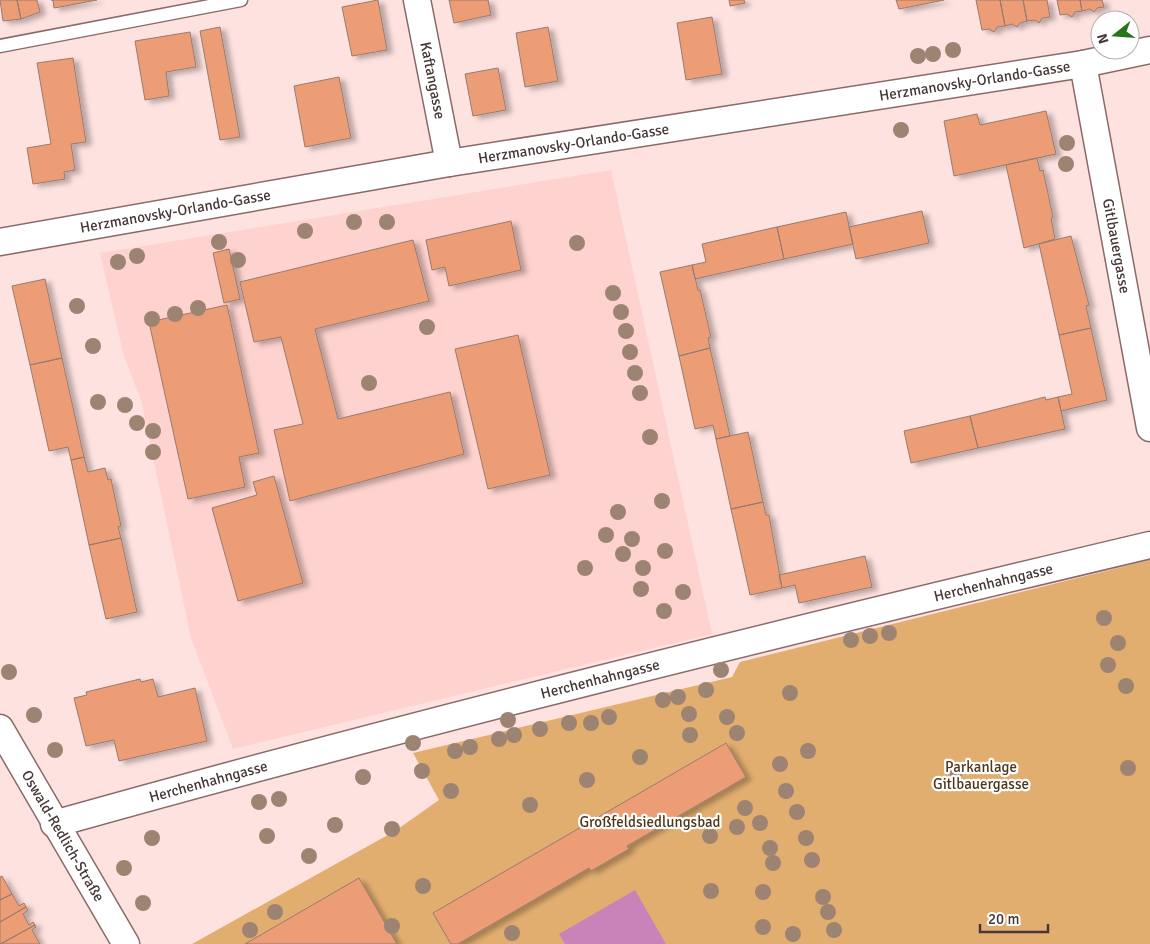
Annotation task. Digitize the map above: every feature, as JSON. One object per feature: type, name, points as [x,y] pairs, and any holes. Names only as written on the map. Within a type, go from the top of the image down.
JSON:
[{"type":"street","name":"Kaftangasse","points":[[417,0],[449,163]]},
{"type":"street","name":"Herzmanovsky-Orlando-Gasse","points":[[0,242],[449,163],[1083,64],[1150,50]]},
{"type":"street","name":"Gitlbauergasse","points":[[1083,64],[1150,428]]},
{"type":"street","name":"Herchenhahngasse","points":[[54,824],[318,750],[730,645],[1150,545]]},
{"type":"street","name":"Oswald-Redlich-Straße","points":[[0,728],[54,824],[126,944]]},
{"type":"lane","points":[[0,46],[241,0]]},
{"type":"shaded area","points":[[611,170],[712,634],[233,749],[191,638],[141,400],[124,357],[100,253]]},
{"type":"shaded area","points":[[635,890],[666,944],[565,944],[559,934]]},
{"type":"green space","points":[[1150,560],[1150,944],[192,944],[395,831],[439,800],[413,753],[732,677],[740,662]]},
{"type":"building","points":[[0,0],[17,0],[21,19],[3,21]]},
{"type":"building","points":[[17,0],[37,0],[40,12],[21,19]]},
{"type":"building","points":[[53,0],[97,0],[54,8]]},
{"type":"building","points":[[378,0],[387,50],[352,56],[342,7]]},
{"type":"building","points":[[449,0],[488,0],[491,15],[454,23]]},
{"type":"building","points":[[729,0],[744,0],[745,3],[730,6]]},
{"type":"building","points":[[896,0],[944,0],[899,9]]},
{"type":"building","points":[[976,0],[1000,0],[1005,26],[997,27],[994,32],[989,29],[982,30]]},
{"type":"building","points":[[1000,0],[1023,0],[1027,21],[1020,23],[1017,27],[1012,24],[1005,26]]},
{"type":"building","points":[[1023,0],[1047,0],[1050,17],[1042,18],[1039,23],[1035,20],[1027,21]]},
{"type":"building","points":[[1057,0],[1080,0],[1082,11],[1075,12],[1072,17],[1067,14],[1060,15]]},
{"type":"building","points":[[1080,0],[1102,0],[1104,7],[1082,11]]},
{"type":"building","points":[[712,17],[722,74],[686,80],[677,23]]},
{"type":"building","points":[[220,27],[240,137],[220,140],[200,31]]},
{"type":"building","points":[[548,27],[558,81],[525,87],[516,33]]},
{"type":"building","points":[[190,32],[196,67],[166,72],[169,96],[145,100],[135,41]]},
{"type":"building","points":[[73,58],[86,142],[71,144],[75,170],[64,172],[65,179],[33,184],[27,148],[51,144],[37,63]]},
{"type":"building","points":[[498,68],[506,110],[473,116],[465,74]]},
{"type":"building","points":[[339,77],[351,138],[305,147],[294,86]]},
{"type":"building","points":[[1046,111],[1056,154],[954,176],[944,121],[977,114],[980,125]]},
{"type":"building","points":[[1037,158],[1040,171],[1043,170],[1053,217],[1051,218],[1055,239],[1024,248],[1006,165]]},
{"type":"building","points":[[922,211],[929,243],[856,259],[849,227]]},
{"type":"building","points":[[846,212],[853,244],[784,259],[777,227]]},
{"type":"building","points":[[511,221],[521,270],[449,286],[445,267],[432,270],[426,240]]},
{"type":"building","points":[[777,227],[784,259],[695,279],[692,265],[706,262],[702,244]]},
{"type":"building","points":[[1071,236],[1089,305],[1086,306],[1091,328],[1059,335],[1039,244]]},
{"type":"building","points":[[413,240],[429,301],[315,329],[338,419],[450,392],[464,454],[290,501],[274,430],[303,424],[281,337],[254,342],[240,282]]},
{"type":"building","points":[[229,249],[240,299],[224,303],[213,253]]},
{"type":"building","points":[[692,265],[711,337],[708,338],[710,348],[679,356],[660,272]]},
{"type":"building","points":[[45,279],[62,358],[30,365],[12,286]]},
{"type":"building","points":[[227,305],[259,453],[239,457],[245,487],[188,499],[149,322]]},
{"type":"building","points":[[1091,328],[1107,400],[1061,411],[1058,397],[1072,394],[1059,335]]},
{"type":"building","points":[[518,335],[550,475],[488,489],[455,349]]},
{"type":"building","points":[[710,348],[730,436],[716,439],[713,425],[695,429],[679,356]]},
{"type":"building","points":[[62,358],[84,457],[71,460],[68,447],[49,451],[30,365]]},
{"type":"building","points":[[1045,397],[1046,400],[1058,397],[1065,429],[978,448],[970,416]]},
{"type":"building","points":[[970,416],[978,448],[911,463],[904,431]]},
{"type":"building","points":[[748,432],[763,502],[731,509],[716,439]]},
{"type":"building","points":[[84,457],[88,472],[105,468],[108,480],[111,479],[121,526],[118,527],[121,538],[89,545],[71,460]]},
{"type":"building","points":[[274,476],[303,583],[238,601],[212,508],[257,495],[253,482]]},
{"type":"building","points":[[763,502],[766,515],[769,515],[782,588],[750,595],[731,509]]},
{"type":"building","points":[[121,538],[137,612],[106,619],[89,545]]},
{"type":"building","points":[[865,556],[872,587],[799,603],[795,585],[782,588],[779,575]]},
{"type":"building","points":[[140,679],[141,682],[153,679],[158,697],[195,688],[207,741],[119,761],[114,740],[86,746],[74,698],[87,695],[86,692]]},
{"type":"building","points":[[726,743],[746,777],[627,846],[629,849],[591,871],[589,868],[458,944],[451,944],[433,913]]},
{"type":"building","points":[[2,876],[12,894],[0,900],[0,877]]},
{"type":"building","points":[[359,878],[397,944],[245,944]]},
{"type":"building","points":[[12,894],[19,906],[24,903],[26,907],[0,922],[0,900]]},
{"type":"building","points":[[26,907],[28,910],[23,914],[29,925],[33,922],[35,925],[0,944],[0,922]]},
{"type":"building","points":[[35,925],[36,927],[32,930],[40,944],[1,944]]},
{"type":"park label","name":"Parkanlage Gitlbauergasse","points":[[981,776]]},
{"type":"park label","name":"Großfeldsiedlungsbad","points":[[650,822]]}]
